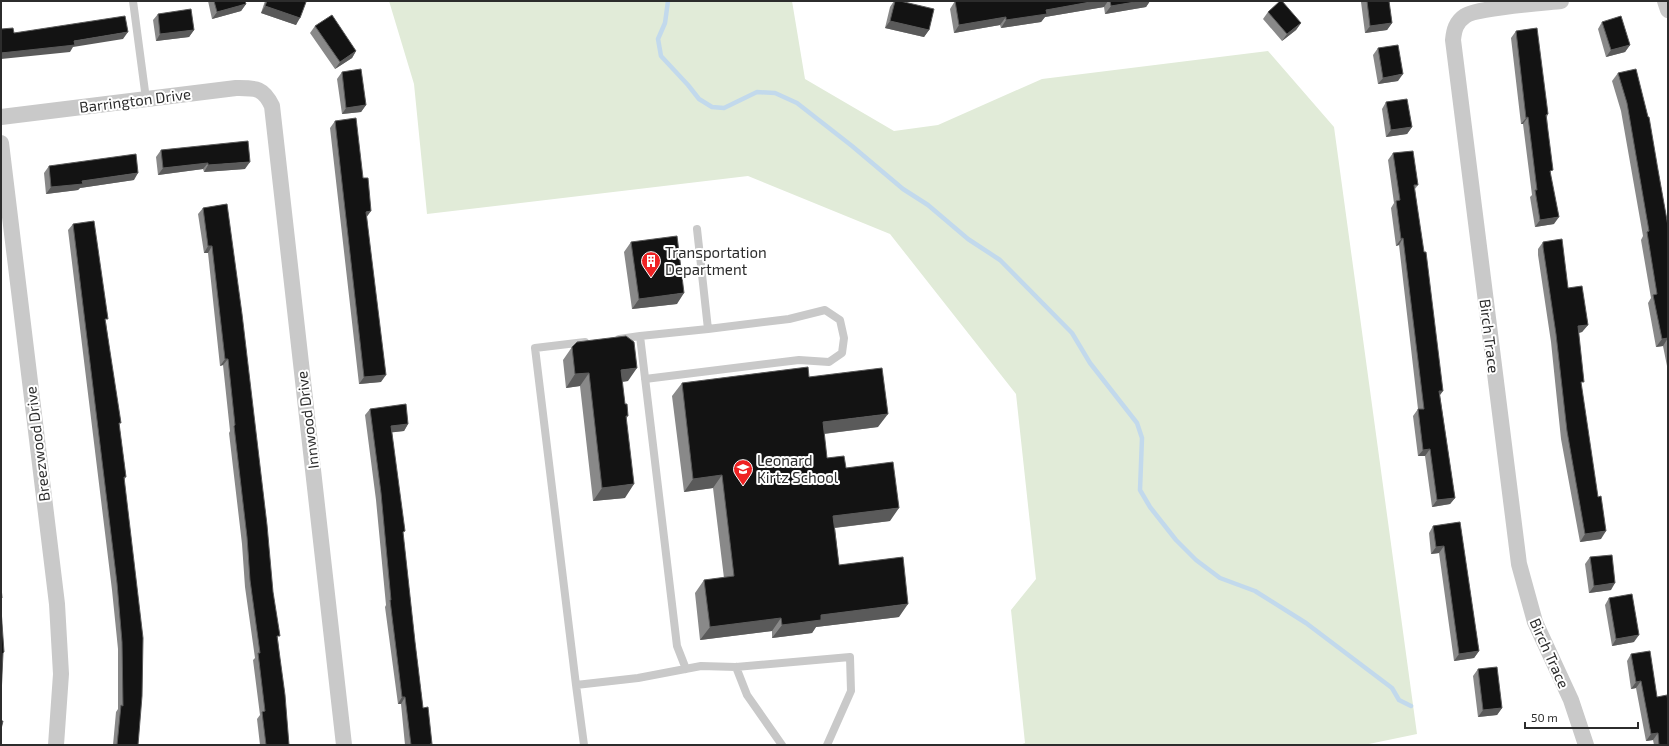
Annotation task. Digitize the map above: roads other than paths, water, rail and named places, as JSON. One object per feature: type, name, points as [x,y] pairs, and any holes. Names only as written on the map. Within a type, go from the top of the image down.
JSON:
[{"type":"street","name":"Birch Trace","points":[[1561,1],[1473,12],[1459,22],[1454,30],[1453,40],[1518,564],[1535,622],[1571,700],[1586,745]]},
{"type":"street","points":[[1664,1],[1668,10]]},
{"type":"street","name":"Barrington Drive","points":[[1,117],[236,88],[255,88],[262,91],[267,96]]},
{"type":"street","name":"Innwood Drive","points":[[267,96],[272,106],[344,745]]},
{"type":"street","name":"Breezwood Drive","points":[[1,143],[59,632],[61,674],[56,745]]},
{"type":"lane","points":[[133,1],[146,99]]},
{"type":"lane","points":[[697,229],[708,329]]},
{"type":"lane","points":[[610,340],[788,319],[825,310],[840,320],[844,338],[842,353],[829,362],[810,362],[799,360],[645,379]]},
{"type":"lane","points":[[640,336],[677,646],[686,669]]},
{"type":"lane","points":[[584,745],[535,348],[595,341]]},
{"type":"lane","points":[[576,685],[638,678],[701,666],[736,667],[850,657],[851,691],[826,745]]},
{"type":"lane","points":[[736,667],[747,695],[782,745]]},
{"type":"waterway","points":[[668,1],[665,23],[658,39],[661,56],[699,99],[712,107],[724,108],[757,92],[775,93],[797,103],[852,146],[903,189],[928,205],[968,239],[1000,260],[1072,333],[1090,363],[1137,423],[1142,438],[1140,490],[1150,507],[1176,540],[1196,560],[1220,578],[1255,591],[1306,623],[1392,688],[1399,700],[1411,706]]},
{"type":"place","name":"Transportation Department","points":[[651,278]]},
{"type":"place","name":"Leonard Kirtz School","points":[[743,486]]}]
